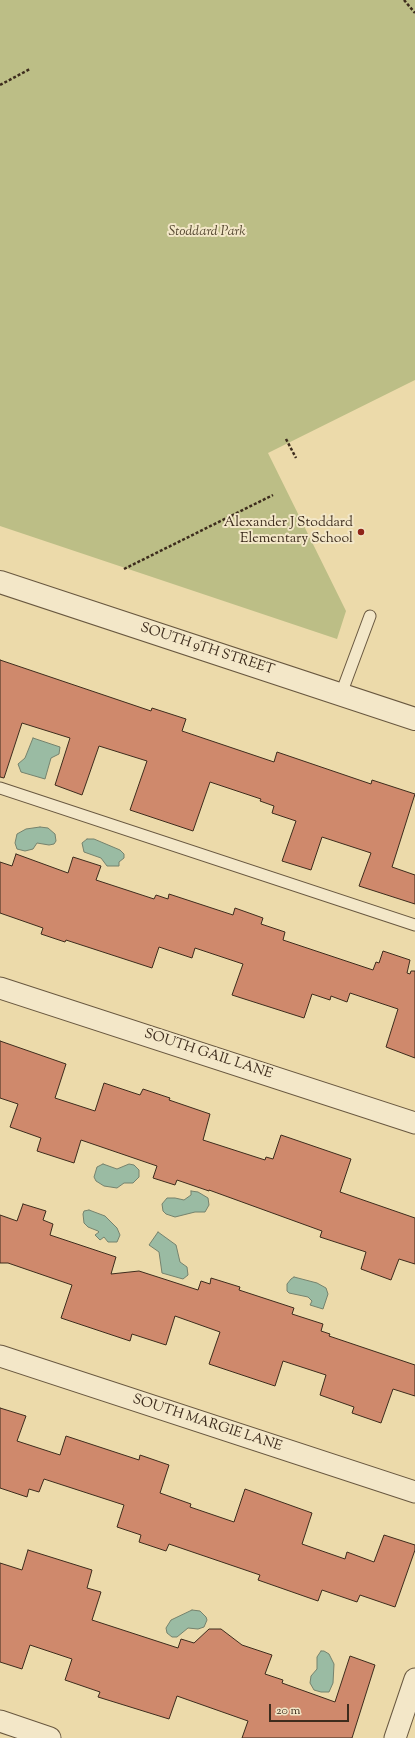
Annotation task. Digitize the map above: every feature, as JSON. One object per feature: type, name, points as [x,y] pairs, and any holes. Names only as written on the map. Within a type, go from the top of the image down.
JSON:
[{"type":"street","name":"SOUTH 9TH STREET","points":[[0,582],[415,719]]},
{"type":"street","name":"SOUTH GAIL LANE","points":[[0,988],[415,1123]]},
{"type":"street","name":"SOUTH MARGIE LANE","points":[[0,1356],[415,1492]]},
{"type":"street","points":[[395,1738],[415,1679]]},
{"type":"street","points":[[0,1722],[50,1738]]},
{"type":"lane","points":[[340,694],[370,616]]},
{"type":"lane","points":[[0,788],[415,925]]},
{"type":"path","points":[[404,0],[415,13]]},
{"type":"path","points":[[0,85],[30,69]]},
{"type":"path","points":[[286,439],[296,458]]},
{"type":"path","points":[[124,569],[273,495]]},
{"type":"green space","name":"Stoddard Park","points":[[0,0],[415,0],[415,380],[268,453],[346,611],[337,639],[0,526]]},
{"type":"shaded area","points":[[33,738],[60,747],[59,754],[51,758],[45,779],[21,772],[18,764],[25,758]]},
{"type":"shaded area","points":[[40,827],[48,828],[55,834],[56,841],[54,844],[49,845],[37,843],[33,849],[25,851],[17,849],[15,843],[17,834],[26,829]]},
{"type":"shaded area","points":[[87,839],[94,839],[120,850],[124,854],[124,858],[119,862],[119,866],[107,866],[101,858],[84,852],[82,843]]},
{"type":"shaded area","points":[[103,1164],[117,1169],[129,1164],[134,1165],[139,1170],[139,1177],[133,1183],[124,1183],[117,1188],[104,1186],[96,1181],[94,1177],[97,1167]]},
{"type":"shaded area","points":[[191,1191],[198,1192],[208,1198],[209,1205],[205,1212],[195,1212],[175,1217],[166,1214],[163,1211],[162,1204],[167,1198],[184,1200],[191,1195]]},
{"type":"shaded area","points":[[89,1210],[105,1216],[117,1228],[120,1235],[117,1242],[108,1242],[104,1237],[100,1240],[95,1235],[99,1232],[88,1227],[84,1223],[84,1211]]},
{"type":"shaded area","points":[[158,1232],[176,1245],[180,1262],[187,1267],[188,1275],[183,1279],[162,1273],[159,1252],[149,1245]]},
{"type":"shaded area","points":[[294,1277],[317,1283],[326,1288],[328,1294],[323,1309],[310,1305],[312,1301],[308,1297],[289,1293],[287,1291],[287,1284]]},
{"type":"shaded area","points":[[192,1610],[200,1611],[206,1617],[207,1620],[204,1627],[198,1629],[188,1628],[177,1637],[172,1637],[167,1633],[166,1628],[171,1620]]},
{"type":"shaded area","points":[[321,1651],[329,1654],[334,1664],[333,1683],[329,1692],[314,1690],[310,1683],[311,1676],[317,1669],[317,1657]]},
{"type":"building","points":[[0,660],[151,711],[152,708],[186,719],[182,731],[274,762],[277,752],[371,784],[372,780],[415,794],[392,867],[415,875],[415,904],[359,886],[371,853],[322,837],[311,870],[282,861],[296,821],[272,813],[274,806],[260,801],[261,799],[210,782],[193,831],[130,810],[147,761],[99,746],[82,795],[55,785],[70,738],[22,723],[4,778],[0,777]]},
{"type":"building","points":[[16,854],[68,873],[73,857],[101,866],[96,880],[154,899],[156,895],[168,899],[169,894],[233,915],[235,908],[263,918],[261,924],[285,932],[283,940],[373,970],[376,962],[379,963],[383,951],[410,960],[407,973],[410,974],[411,971],[415,971],[415,1058],[386,1047],[398,1009],[350,993],[347,1002],[331,996],[330,1000],[312,994],[304,1018],[232,995],[243,964],[195,948],[192,958],[159,947],[152,968],[66,940],[65,942],[41,934],[43,928],[0,913],[0,862],[12,866]]},
{"type":"building","points":[[0,1041],[66,1064],[55,1098],[95,1111],[104,1083],[140,1095],[143,1089],[170,1098],[169,1100],[210,1114],[203,1140],[265,1160],[266,1157],[273,1159],[281,1135],[351,1159],[340,1192],[415,1218],[415,1264],[399,1259],[391,1280],[361,1269],[366,1252],[320,1237],[322,1231],[209,1190],[177,1180],[175,1185],[153,1178],[157,1166],[81,1140],[74,1163],[37,1151],[41,1138],[10,1127],[18,1104],[0,1098]]},
{"type":"building","points":[[23,1204],[46,1211],[43,1220],[53,1224],[50,1235],[116,1257],[111,1274],[139,1271],[198,1290],[201,1281],[210,1284],[211,1278],[240,1287],[239,1290],[294,1308],[292,1314],[323,1324],[321,1331],[330,1334],[329,1336],[415,1365],[415,1396],[393,1389],[381,1423],[352,1413],[354,1407],[320,1395],[326,1375],[283,1361],[275,1386],[209,1364],[220,1332],[175,1316],[166,1345],[132,1334],[130,1341],[61,1318],[72,1285],[8,1263],[0,1263],[0,1215],[17,1221]]},
{"type":"building","points":[[0,1408],[26,1416],[17,1441],[60,1455],[66,1436],[139,1460],[140,1455],[169,1465],[160,1493],[191,1504],[190,1507],[234,1522],[245,1489],[312,1513],[302,1544],[345,1559],[347,1552],[374,1562],[384,1535],[415,1545],[415,1550],[395,1607],[360,1595],[357,1602],[322,1590],[318,1601],[258,1580],[260,1575],[169,1544],[166,1551],[139,1542],[141,1535],[117,1527],[124,1505],[44,1479],[39,1492],[29,1489],[27,1497],[0,1488]]},
{"type":"building","points":[[28,1550],[92,1570],[87,1588],[101,1592],[92,1620],[178,1648],[181,1639],[194,1643],[209,1629],[221,1629],[242,1645],[272,1655],[265,1674],[283,1680],[282,1683],[335,1702],[350,1656],[375,1665],[352,1738],[242,1738],[248,1721],[177,1696],[169,1719],[98,1697],[100,1692],[65,1680],[72,1659],[30,1645],[22,1669],[0,1662],[0,1563],[22,1570]]},
{"type":"place","name":"Alexander J Stoddard Elementary School","points":[[361,532]]}]
